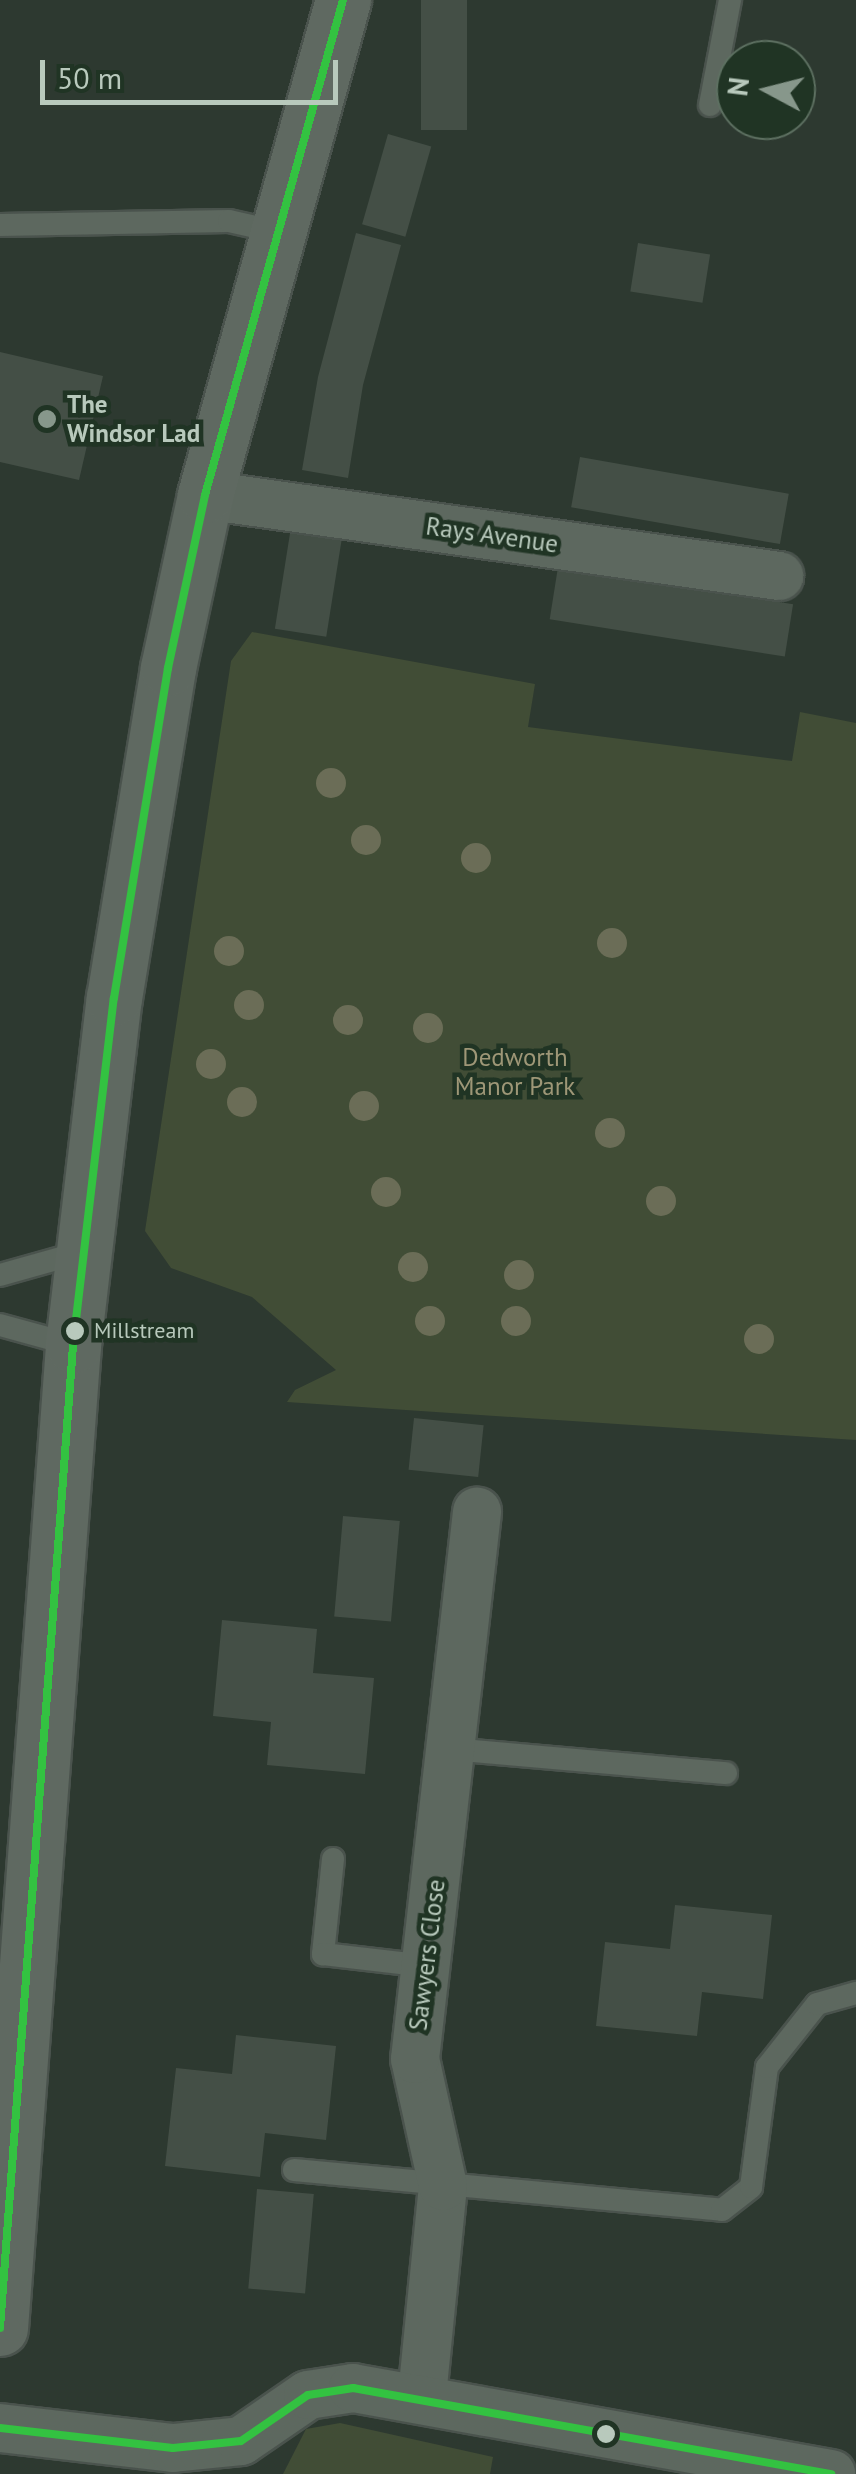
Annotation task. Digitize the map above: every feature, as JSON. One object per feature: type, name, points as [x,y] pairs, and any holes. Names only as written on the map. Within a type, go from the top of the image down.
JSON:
[{"type":"main road","points":[[0,2328],[73,1344],[114,998],[168,668],[206,495],[344,0]]},
{"type":"street","name":"Rays Avenue","points":[[206,495],[779,576]]},
{"type":"street","name":"Sawyers Close","points":[[422,2396],[444,2186],[415,2058],[477,1512]]},
{"type":"street","points":[[0,2428],[248,2458],[308,2395],[353,2388],[422,2396],[831,2474]]},
{"type":"lane","points":[[710,104],[730,0]]},
{"type":"lane","points":[[0,225],[229,222],[278,232]]},
{"type":"lane","points":[[0,1276],[82,1252]]},
{"type":"lane","points":[[0,1325],[73,1344]]},
{"type":"lane","points":[[450,1749],[726,1773]]},
{"type":"lane","points":[[333,1859],[323,1954],[426,1966]]},
{"type":"lane","points":[[294,2170],[722,2210],[751,2187],[767,2067],[817,2004],[856,1993]]},
{"type":"green space","name":"Dedworth Manor Park","points":[[252,632],[535,684],[528,727],[792,761],[800,712],[856,723],[856,1440],[287,1402],[295,1390],[336,1370],[252,1297],[171,1268],[145,1231],[231,661]]},
{"type":"green space","points":[[340,2423],[493,2457],[490,2474],[283,2474],[306,2429]]},
{"type":"building","points":[[421,0],[467,0],[467,130],[421,130]]},
{"type":"building","points":[[388,134],[431,146],[405,237],[362,224]]},
{"type":"building","points":[[356,233],[401,245],[363,385],[348,478],[302,470],[318,377]]},
{"type":"building","points":[[638,243],[710,254],[702,303],[630,291]]},
{"type":"building","name":"The Windsor Lad","points":[[0,352],[103,376],[79,480],[0,462]]},
{"type":"building","points":[[580,457],[789,494],[780,544],[571,507]]},
{"type":"building","points":[[291,527],[342,535],[326,637],[275,629]]},
{"type":"building","points":[[558,567],[793,604],[785,657],[550,619]]},
{"type":"building","points":[[414,1418],[484,1425],[478,1477],[409,1470]]},
{"type":"building","points":[[343,1516],[400,1521],[391,1622],[334,1617]]},
{"type":"building","points":[[222,1620],[317,1629],[313,1673],[374,1678],[365,1774],[267,1765],[271,1722],[213,1716]]},
{"type":"building","points":[[675,1905],[772,1915],[763,1999],[702,1992],[697,2036],[596,2026],[605,1942],[670,1949]]},
{"type":"building","points":[[236,2035],[336,2046],[326,2140],[265,2133],[260,2177],[165,2166],[176,2068],[232,2074]]},
{"type":"building","points":[[257,2189],[314,2194],[305,2294],[248,2289]]},
{"type":"transit line","points":[[0,2328],[73,1345],[114,998],[168,668],[205,495],[343,0]]},
{"type":"transit line","points":[[0,2428],[173,2448],[241,2441],[308,2395],[353,2388],[831,2474]]},
{"type":"place","name":"The Windsor Lad","points":[[47,419]]},
{"type":"place","name":"Millstream","points":[[75,1331]]}]
